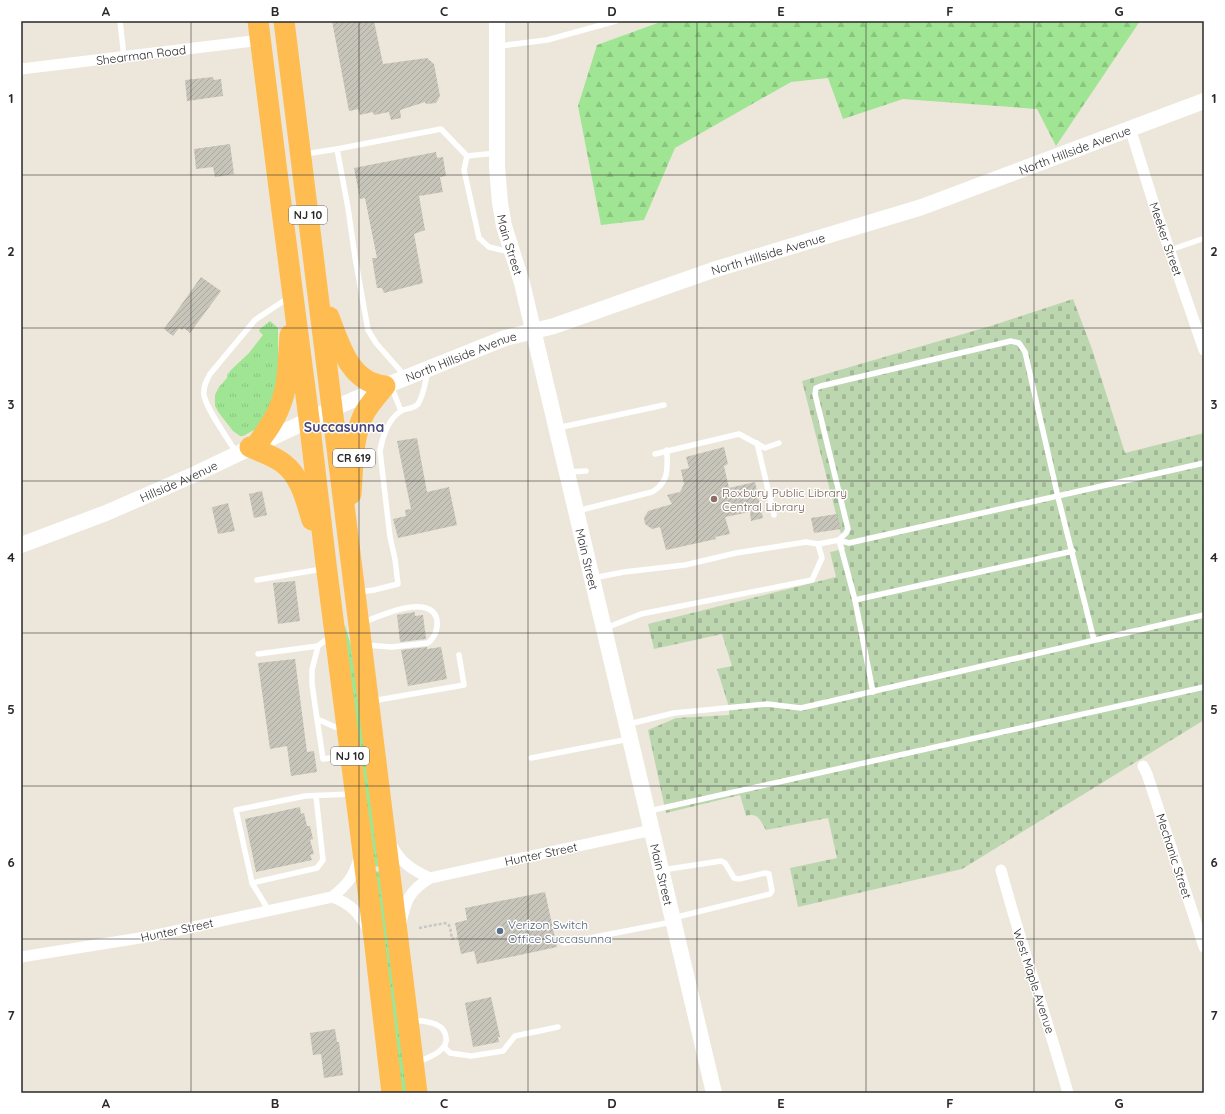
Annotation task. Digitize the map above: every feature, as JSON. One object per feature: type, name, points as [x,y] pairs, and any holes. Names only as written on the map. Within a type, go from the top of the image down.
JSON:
[{"type":"highway","name":"NJ 10","points":[[284,21],[417,1093]]},
{"type":"highway","name":"NJ 10","points":[[260,30],[326,566],[326,640],[347,732],[374,938],[392,1093]]},
{"type":"highway","points":[[317,288],[348,363],[356,372],[368,380],[378,385],[387,385]]},
{"type":"highway","points":[[294,302],[283,399],[274,420],[248,448],[284,464],[294,475],[305,499],[326,566]]},
{"type":"highway","name":"CR 619","points":[[347,538],[357,434],[363,415],[387,385]]},
{"type":"main road","name":"Main Street","points":[[497,21],[497,153],[501,209],[504,226],[513,252],[533,331],[555,429],[714,1093]]},
{"type":"main road","name":"North Hillside Avenue","points":[[332,409],[406,377],[505,338],[554,326],[713,270],[922,207],[1204,101]]},
{"type":"main road","name":"Hillside Avenue","points":[[21,545],[106,512],[193,475],[332,409]]},
{"type":"street","name":"Shearman Road","points":[[21,69],[124,57],[260,30]]},
{"type":"street","name":"Meeker Street","points":[[1130,128],[1170,250],[1198,325],[1204,350]]},
{"type":"street","name":"Mechanic Street","points":[[1143,766],[1147,774],[1204,947]]},
{"type":"street","points":[[384,828],[392,846],[408,867],[430,878]]},
{"type":"street","name":"Hunter Street","points":[[398,940],[408,899],[417,886],[430,878],[652,830]]},
{"type":"street","name":"Hunter Street","points":[[21,957],[152,936],[332,897],[345,886],[352,876],[356,869],[362,848]]},
{"type":"street","name":"West Maple Avenue","points":[[1001,870],[1014,920],[1039,995],[1068,1093]]},
{"type":"street","points":[[332,897],[343,901],[355,910],[374,938]]},
{"type":"lane","points":[[120,21],[124,57]]},
{"type":"lane","points":[[497,46],[547,40],[616,21]]},
{"type":"lane","points":[[300,155],[337,150],[441,129],[466,156]]},
{"type":"lane","points":[[337,150],[368,330],[376,343],[406,377]]},
{"type":"lane","points":[[466,156],[497,153]]},
{"type":"lane","points":[[466,156],[464,170],[479,238],[489,247],[513,252]]},
{"type":"lane","points":[[1170,250],[1202,239]]},
{"type":"lane","points":[[248,448],[206,402],[204,396],[206,381],[210,374],[255,320],[294,302]]},
{"type":"lane","points":[[839,540],[848,529],[815,394],[816,388],[1011,341],[1019,343],[1025,352],[1058,497],[1094,640]]},
{"type":"lane","points":[[354,593],[398,584],[395,559],[390,537],[380,451],[386,429],[401,411],[416,406],[422,398],[429,369]]},
{"type":"lane","points":[[387,385],[401,411]]},
{"type":"lane","points":[[555,429],[664,405]]},
{"type":"lane","points":[[655,454],[739,434],[765,448],[779,443]]},
{"type":"lane","points":[[757,444],[774,515]]},
{"type":"lane","points":[[575,511],[656,490],[660,487],[667,475],[667,450]]},
{"type":"lane","points":[[591,578],[624,572],[685,565],[736,553],[806,542],[818,544],[839,540],[849,543],[1204,463]]},
{"type":"lane","points":[[566,472],[586,471]]},
{"type":"lane","points":[[839,540],[855,600],[873,692]]},
{"type":"lane","points":[[603,629],[641,614],[812,580],[822,558],[818,544]]},
{"type":"lane","points":[[855,600],[1072,551]]},
{"type":"lane","points":[[257,580],[326,566]]},
{"type":"lane","points":[[358,624],[389,612],[414,607],[427,607],[432,610],[437,622],[434,636],[428,643],[392,647],[361,645]]},
{"type":"lane","points":[[531,758],[628,732],[674,713],[759,704],[783,705],[801,708],[1204,615]]},
{"type":"lane","points":[[258,654],[326,640]]},
{"type":"lane","points":[[326,640],[312,670],[314,701],[323,759],[350,756]]},
{"type":"lane","points":[[368,702],[464,684],[459,655]]},
{"type":"lane","points":[[647,811],[1204,687]]},
{"type":"lane","points":[[317,719],[347,732]]},
{"type":"lane","points":[[269,911],[252,883],[236,810],[305,796],[355,794]]},
{"type":"lane","points":[[252,883],[317,868],[323,860],[316,796]]},
{"type":"lane","points":[[564,943],[673,920],[770,894],[772,891],[768,874],[765,873],[739,879],[734,878],[725,863],[721,861],[661,870]]},
{"type":"lane","points":[[408,1019],[431,1022],[438,1025],[445,1032],[447,1040],[444,1047],[435,1054],[413,1063]]},
{"type":"lane","points":[[444,1047],[450,1054],[471,1056],[502,1051],[515,1036],[558,1028]]},
{"type":"path","points":[[419,928],[445,923],[450,927],[452,939],[458,938]]},
{"type":"green space","points":[[663,21],[1140,21],[1056,146],[1037,109],[903,99],[843,119],[828,78],[791,82],[675,148],[644,220],[601,225],[578,106],[597,45]]},
{"type":"green space","points":[[1073,299],[1092,349],[1125,453],[1204,433],[1204,720],[962,869],[798,907],[790,868],[837,858],[828,818],[766,830],[759,818],[754,815],[746,816],[740,795],[666,813],[648,730],[676,718],[729,715],[729,707],[717,669],[732,666],[722,634],[654,649],[648,624],[836,577],[830,552],[845,549],[802,381],[994,325]]},
{"type":"green space","points":[[270,321],[278,328],[278,394],[256,429],[243,436],[240,436],[233,431],[219,413],[215,406],[215,395],[231,370],[249,353],[263,335],[259,331],[260,329]]},
{"type":"green space","points":[[345,626],[354,655],[381,866],[372,867],[342,627]]},
{"type":"green space","points":[[382,871],[410,1093],[400,1093],[372,872]]},
{"type":"building","points":[[332,21],[374,21],[383,64],[427,58],[434,64],[440,96],[436,103],[426,104],[425,102],[400,110],[401,118],[391,120],[389,112],[374,115],[373,112],[360,115],[358,109],[349,111]]},
{"type":"building","points":[[213,77],[214,80],[221,79],[223,96],[187,101],[185,80]]},
{"type":"building","points":[[230,144],[234,174],[215,177],[213,167],[196,169],[194,149]]},
{"type":"building","points":[[436,152],[437,158],[443,157],[446,176],[440,177],[443,192],[419,196],[425,230],[414,234],[423,283],[384,293],[382,288],[377,288],[372,258],[377,258],[365,198],[360,199],[354,168]]},
{"type":"building","points":[[201,277],[221,291],[190,333],[184,328],[182,330],[179,328],[173,336],[164,329]]},
{"type":"building","points":[[417,438],[427,492],[449,487],[457,525],[398,538],[393,519],[406,516],[405,510],[411,509],[397,441]]},
{"type":"building","name":"Roxbury Public Library Central Library","points":[[724,447],[728,464],[724,466],[729,488],[755,482],[763,518],[751,521],[750,512],[725,517],[730,534],[715,537],[716,539],[666,550],[660,527],[652,529],[645,524],[644,518],[648,511],[672,504],[667,495],[680,492],[684,484],[681,470],[689,468],[686,457]]},
{"type":"building","points":[[262,491],[267,515],[254,518],[249,494]]},
{"type":"building","points":[[228,503],[235,531],[218,534],[212,508]]},
{"type":"building","points":[[837,514],[841,529],[814,533],[811,518]]},
{"type":"building","points":[[295,581],[300,621],[278,624],[273,583]]},
{"type":"building","points":[[415,612],[415,616],[423,615],[426,639],[400,642],[397,615]]},
{"type":"building","points":[[427,647],[427,649],[441,647],[447,679],[408,686],[401,650]]},
{"type":"building","points":[[295,659],[307,752],[314,751],[317,772],[291,776],[287,746],[270,749],[258,663]]},
{"type":"building","points":[[300,807],[301,814],[304,813],[307,826],[310,826],[313,839],[310,840],[314,854],[310,855],[312,860],[256,872],[245,819]]},
{"type":"building","points":[[545,892],[557,947],[477,964],[474,951],[461,954],[455,923],[467,920],[465,908]]},
{"type":"building","points":[[491,997],[500,1037],[498,1037],[499,1042],[473,1047],[465,1003]]},
{"type":"building","points":[[335,1029],[337,1042],[339,1042],[343,1075],[324,1078],[321,1054],[313,1055],[310,1033]]},
{"type":"place","name":"Roxbury Public Library Central Library","points":[[714,499]]},
{"type":"place","name":"Verizon Switch Office Succasunna","points":[[500,931]]},
{"type":"district","name":"Succasunna","points":[[344,427]]}]
